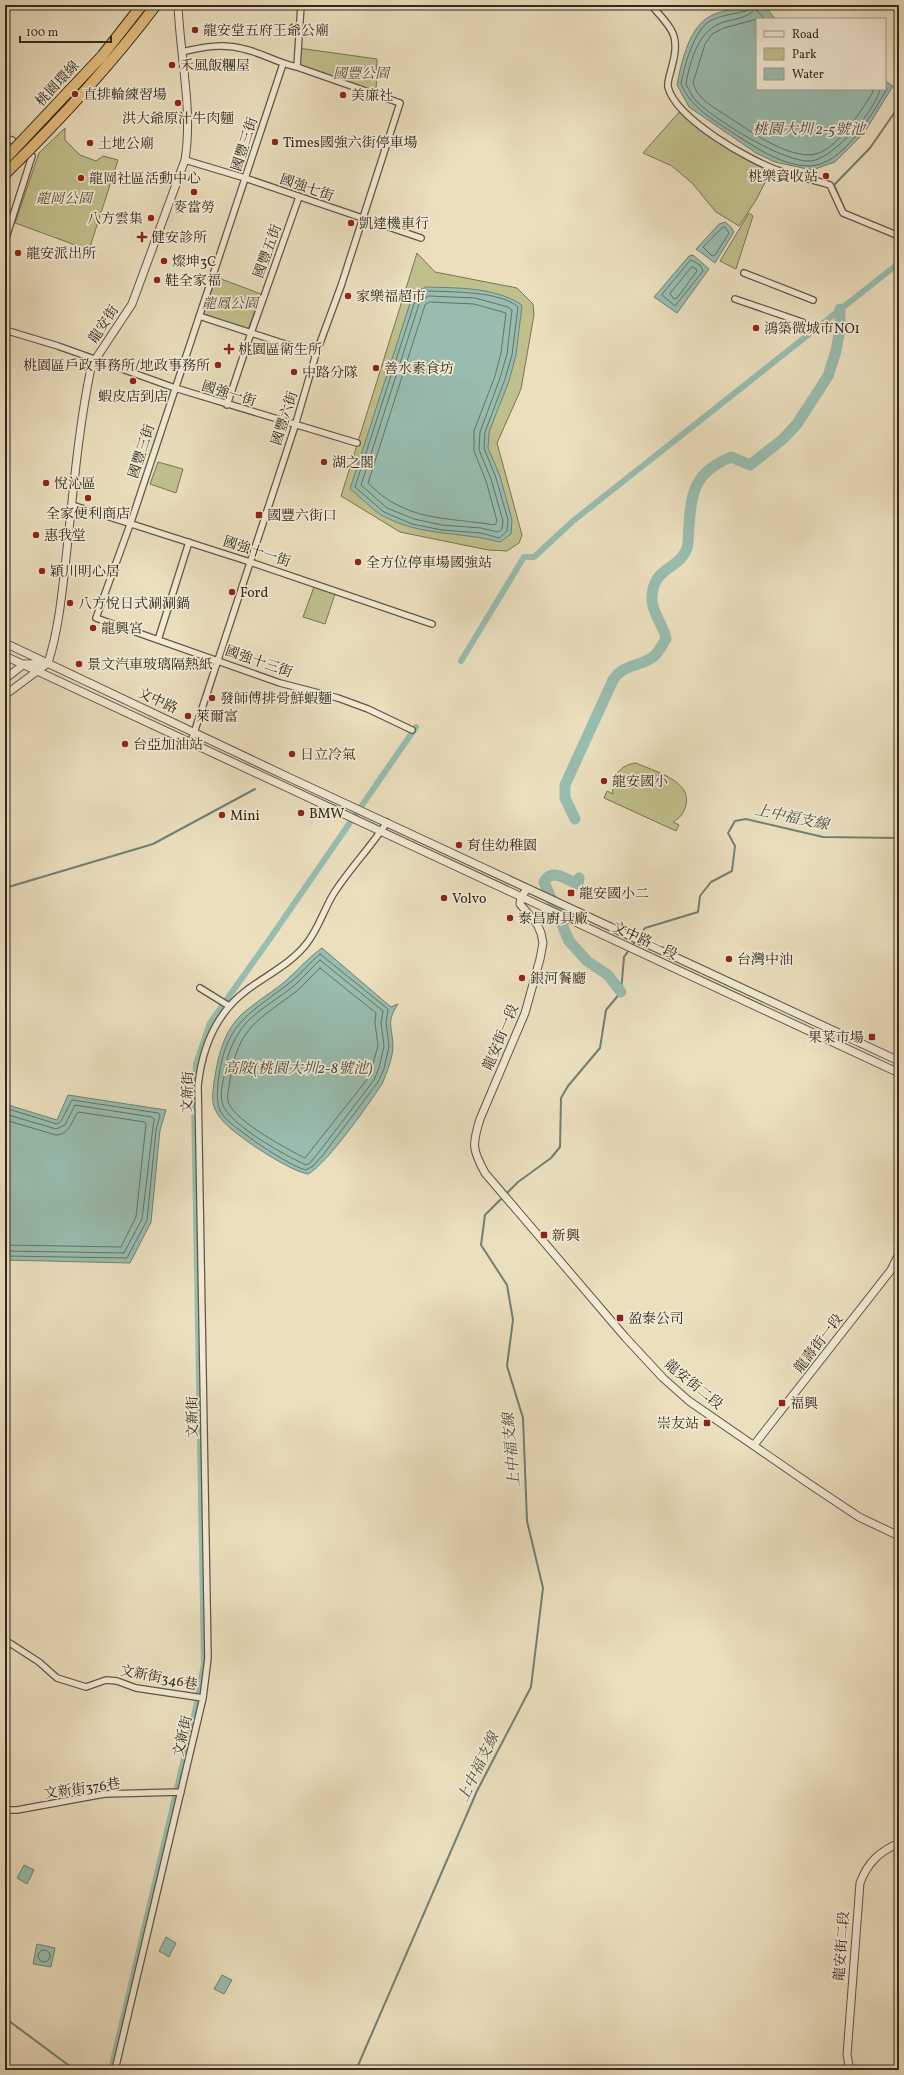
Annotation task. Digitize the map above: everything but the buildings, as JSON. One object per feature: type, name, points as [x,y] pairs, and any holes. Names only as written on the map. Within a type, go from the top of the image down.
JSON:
[{"type":"highway","name":"桃園環線","points":[[5,159],[102,56],[142,5]]},
{"type":"highway","name":"桃園環線","points":[[5,174],[63,117],[111,62],[156,5]]},
{"type":"street","name":"龍安街","points":[[48,663],[55,641],[89,381],[94,360],[132,304],[186,160],[188,146],[187,114],[178,5]]},
{"type":"street","points":[[182,52],[200,48],[224,46],[243,48],[283,64],[297,67],[300,5]]},
{"type":"street","points":[[651,5],[674,34],[676,54],[668,85],[672,95],[687,114],[701,127],[753,160],[781,171],[808,177],[830,185],[843,213],[899,236]]},
{"type":"street","name":"國豐三街","points":[[96,618],[131,522],[198,316],[283,64]]},
{"type":"street","name":"國豐六街","points":[[191,742],[295,426],[316,354],[363,219],[400,103],[297,67]]},
{"type":"street","points":[[5,241],[32,156],[12,140]]},
{"type":"street","name":"國強七街","points":[[186,160],[245,178],[421,238]]},
{"type":"street","name":"國豐五街","points":[[227,405],[250,333],[299,197]]},
{"type":"street","points":[[744,273],[813,300]]},
{"type":"street","points":[[734,299],[802,322]]},
{"type":"street","points":[[198,316],[316,354]]},
{"type":"street","name":"國強一街","points":[[5,330],[227,405],[357,443]]},
{"type":"street","name":"國強十一街","points":[[72,505],[131,522],[432,624]]},
{"type":"street","points":[[158,640],[188,542]]},
{"type":"street","name":"國強十三街","points":[[96,618],[280,683],[338,698],[368,709],[412,730]]},
{"type":"street","name":"文中路","points":[[5,642],[386,822]]},
{"type":"street","name":"文中路","points":[[5,656],[347,815],[380,832]]},
{"type":"street","points":[[5,679],[24,664],[48,663]]},
{"type":"street","points":[[5,695],[48,663]]},
{"type":"street","points":[[284,786],[288,777]]},
{"type":"street","name":"文新街","points":[[115,2070],[180,1792],[201,1698],[208,1658],[198,1086],[200,1061],[211,1033],[229,1006],[248,990],[289,961],[306,944],[316,931],[322,912],[335,892],[386,822]]},
{"type":"street","name":"文中路一段","points":[[386,822],[529,890],[617,929],[899,1061]]},
{"type":"street","name":"文中路一段","points":[[380,832],[899,1073]]},
{"type":"street","points":[[521,897],[529,890]]},
{"type":"street","name":"龍安街一段","points":[[513,1205],[485,1173],[473,1148],[480,1119],[525,1013],[540,959],[543,943],[541,933],[537,924],[520,904],[521,897]]},
{"type":"street","points":[[200,988],[229,1006]]},
{"type":"street","points":[[782,1018],[786,1008]]},
{"type":"street","name":"龍安街二段","points":[[513,1205],[625,1338],[663,1378],[689,1401],[859,1517],[899,1536]]},
{"type":"street","name":"龍壽街一段","points":[[754,1445],[891,1270],[899,1254]]},
{"type":"street","name":"文新街346巷","points":[[5,1640],[39,1662],[57,1678],[86,1687],[106,1680],[117,1681],[136,1688],[192,1698],[201,1698]]},
{"type":"street","name":"文新街376巷","points":[[5,1810],[16,1810],[104,1794],[180,1792]]},
{"type":"street","name":"龍安街二段","points":[[850,2070],[847,2055],[860,1883],[865,1869],[872,1860],[883,1850],[899,1843]]},
{"type":"green space","name":"國豐公園","points":[[298,48],[377,59],[376,96],[297,67]]},
{"type":"green space","points":[[680,111],[723,145],[746,159],[771,171],[756,200],[739,226],[716,212],[692,183],[672,166],[643,153]]},
{"type":"green space","name":"龍岡公園","points":[[65,128],[65,140],[80,155],[96,161],[103,156],[118,160],[89,250],[15,223],[39,153]]},
{"type":"green space","points":[[749,213],[753,216],[736,269],[720,261]]},
{"type":"green space","points":[[417,253],[435,272],[517,288],[533,304],[534,315],[521,389],[497,443],[522,535],[519,543],[507,551],[488,550],[400,532],[341,496]]},
{"type":"green space","name":"龍鳳公園","points":[[216,277],[261,294],[248,330],[203,315]]},
{"type":"green space","points":[[158,462],[183,469],[176,493],[150,484]]},
{"type":"green space","points":[[314,587],[335,594],[325,624],[303,617]]},
{"type":"green space","points":[[636,763],[661,773],[677,783],[683,789],[686,796],[686,805],[678,819],[673,822],[679,825],[676,831],[604,798],[607,791],[613,794],[613,783],[617,773],[625,766]]},
{"type":"water","name":"桃園大圳 2-5號池","points":[[752,5],[760,6],[766,8],[774,18],[756,18],[756,90],[886,90],[886,82],[893,86],[864,133],[835,162],[812,170],[775,162],[756,153],[689,107],[677,85],[686,48],[700,24],[712,15]]},
{"type":"water","points":[[725,222],[734,232],[715,263],[696,249],[719,224]]},
{"type":"water","points":[[693,255],[709,269],[677,313],[654,297],[689,256]]},
{"type":"water","points":[[426,287],[463,288],[488,292],[511,299],[522,305],[516,355],[509,381],[489,432],[488,448],[500,476],[512,520],[511,534],[500,542],[470,536],[427,531],[398,523],[383,516],[350,489],[413,294]]},
{"type":"water","name":"高陂(桃園大圳2-8號池)","points":[[322,948],[391,1007],[398,1004],[394,1010],[391,1020],[393,1045],[392,1055],[382,1084],[336,1147],[326,1159],[308,1174],[294,1169],[268,1155],[229,1127],[221,1119],[215,1109],[213,1103],[213,1093],[217,1064],[222,1047],[234,1023],[240,1016],[284,982]]},
{"type":"water","points":[[68,1095],[166,1110],[160,1130],[151,1222],[130,1263],[5,1260],[5,1104],[57,1120]]},
{"type":"water","points":[[24,1865],[34,1870],[27,1884],[17,1878]]},
{"type":"water","points":[[166,1937],[176,1943],[169,1957],[159,1951]]},
{"type":"water","points":[[37,1944],[55,1948],[51,1967],[33,1964]]},
{"type":"water","points":[[222,1975],[232,1980],[224,1994],[214,1989]]},
{"type":"waterway","points":[[845,210],[834,185],[870,148],[899,106]]},
{"type":"waterway","points":[[461,661],[524,557],[534,557],[573,521],[899,263]]},
{"type":"waterway","points":[[575,819],[565,798],[565,785],[613,680],[626,668],[653,657],[666,639],[654,610],[652,599],[653,588],[656,580],[661,574],[678,561],[687,548],[691,503],[697,484],[702,476],[710,469],[731,457],[750,465],[783,439],[797,424],[828,376],[836,351],[840,329],[840,309]]},
{"type":"waterway","points":[[111,2070],[195,1712],[204,1664],[194,1102],[196,1064],[210,1023],[416,727]]},
{"type":"waterway","points":[[5,888],[153,844],[255,789]]},
{"type":"waterway","name":"上中福支線","points":[[632,946],[645,928],[698,912],[700,896],[711,882],[732,871],[735,846],[728,833],[735,821],[746,819],[823,837],[899,838]]},
{"type":"waterway","points":[[579,878],[578,884],[560,876],[551,875],[544,882],[569,941],[587,961],[608,975],[621,992]]},
{"type":"waterway","name":"上中福支線","points":[[356,2070],[477,1791],[531,1687],[543,1588],[527,1521],[523,1418],[507,1366],[513,1320],[507,1285],[481,1245],[485,1215],[518,1182],[551,1158],[560,1147],[561,1098],[568,1086],[600,1048],[606,1010],[621,992],[624,957],[629,950]]},
{"type":"waterway","points":[[5,2018],[75,2070]]},
{"type":"place","name":"龍安堂五府王爺公廟","points":[[195,30]]},
{"type":"place","name":"禾風飯糰屋","points":[[172,65]]},
{"type":"place","name":"直排輪練習場","points":[[75,94]]},
{"type":"place","name":"美廉社","points":[[343,95]]},
{"type":"place","name":"洪大爺原汁牛肉麵","points":[[178,103]]},
{"type":"place","name":"Times國強六街停車場","points":[[275,142]]},
{"type":"place","name":"土地公廟","points":[[90,143]]},
{"type":"place","name":"桃樂資收站","points":[[826,176]]},
{"type":"place","name":"龍岡社區活動中心","points":[[81,178]]},
{"type":"place","name":"麥當勞","points":[[194,192]]},
{"type":"place","name":"八方雲集","points":[[151,218]]},
{"type":"place","name":"凱達機車行","points":[[351,223]]},
{"type":"place","name":"健安診所","points":[[142,237]]},
{"type":"place","name":"龍安派出所","points":[[18,253]]},
{"type":"place","name":"燦坤3C","points":[[164,261]]},
{"type":"place","name":"鞋全家福","points":[[157,280]]},
{"type":"place","name":"家樂福超市","points":[[348,296]]},
{"type":"place","name":"鴻築微城市NO1","points":[[756,328]]},
{"type":"place","name":"桃園區衛生所","points":[[229,349]]},
{"type":"place","name":"桃園區戶政事務所/地政事務所","points":[[218,365]]},
{"type":"place","name":"善水素食坊","points":[[376,368]]},
{"type":"place","name":"中路分隊","points":[[294,372]]},
{"type":"place","name":"蝦皮店到店","points":[[133,381]]},
{"type":"place","name":"湖之閣","points":[[324,462]]},
{"type":"place","name":"悅沁區","points":[[46,483]]},
{"type":"place","name":"全家便利商店","points":[[88,498]]},
{"type":"place","name":"國豐六街口","points":[[259,515]]},
{"type":"place","name":"惠我堂","points":[[36,535]]},
{"type":"place","name":"全方位停車場國強站","points":[[358,562]]},
{"type":"place","name":"穎川明心居","points":[[42,571]]},
{"type":"place","name":"Ford","points":[[232,592]]},
{"type":"place","name":"八方悅日式涮涮鍋","points":[[70,603]]},
{"type":"place","name":"龍興宮","points":[[93,628]]},
{"type":"place","name":"景文汽車玻璃隔熱紙","points":[[79,664]]},
{"type":"place","name":"發師傅排骨鮮蝦麵","points":[[212,698]]},
{"type":"place","name":"萊爾富","points":[[188,716]]},
{"type":"place","name":"台亞加油站","points":[[125,744]]},
{"type":"place","name":"日立冷氣","points":[[292,754]]},
{"type":"place","name":"龍安國小","points":[[604,781]]},
{"type":"place","name":"BMW","points":[[301,813]]},
{"type":"place","name":"Mini","points":[[222,815]]},
{"type":"place","name":"育佳幼稚園","points":[[459,845]]},
{"type":"place","name":"龍安國小二","points":[[571,893]]},
{"type":"place","name":"Volvo","points":[[444,898]]},
{"type":"place","name":"泰昌廚具廠","points":[[510,918]]},
{"type":"place","name":"台灣中油","points":[[729,959]]},
{"type":"place","name":"銀河餐廳","points":[[522,978]]},
{"type":"place","name":"果菜市場","points":[[872,1037]]},
{"type":"place","name":"新興","points":[[544,1235]]},
{"type":"place","name":"盈泰公司","points":[[620,1318]]},
{"type":"place","name":"福興","points":[[782,1403]]},
{"type":"place","name":"崇友站","points":[[707,1423]]}]
